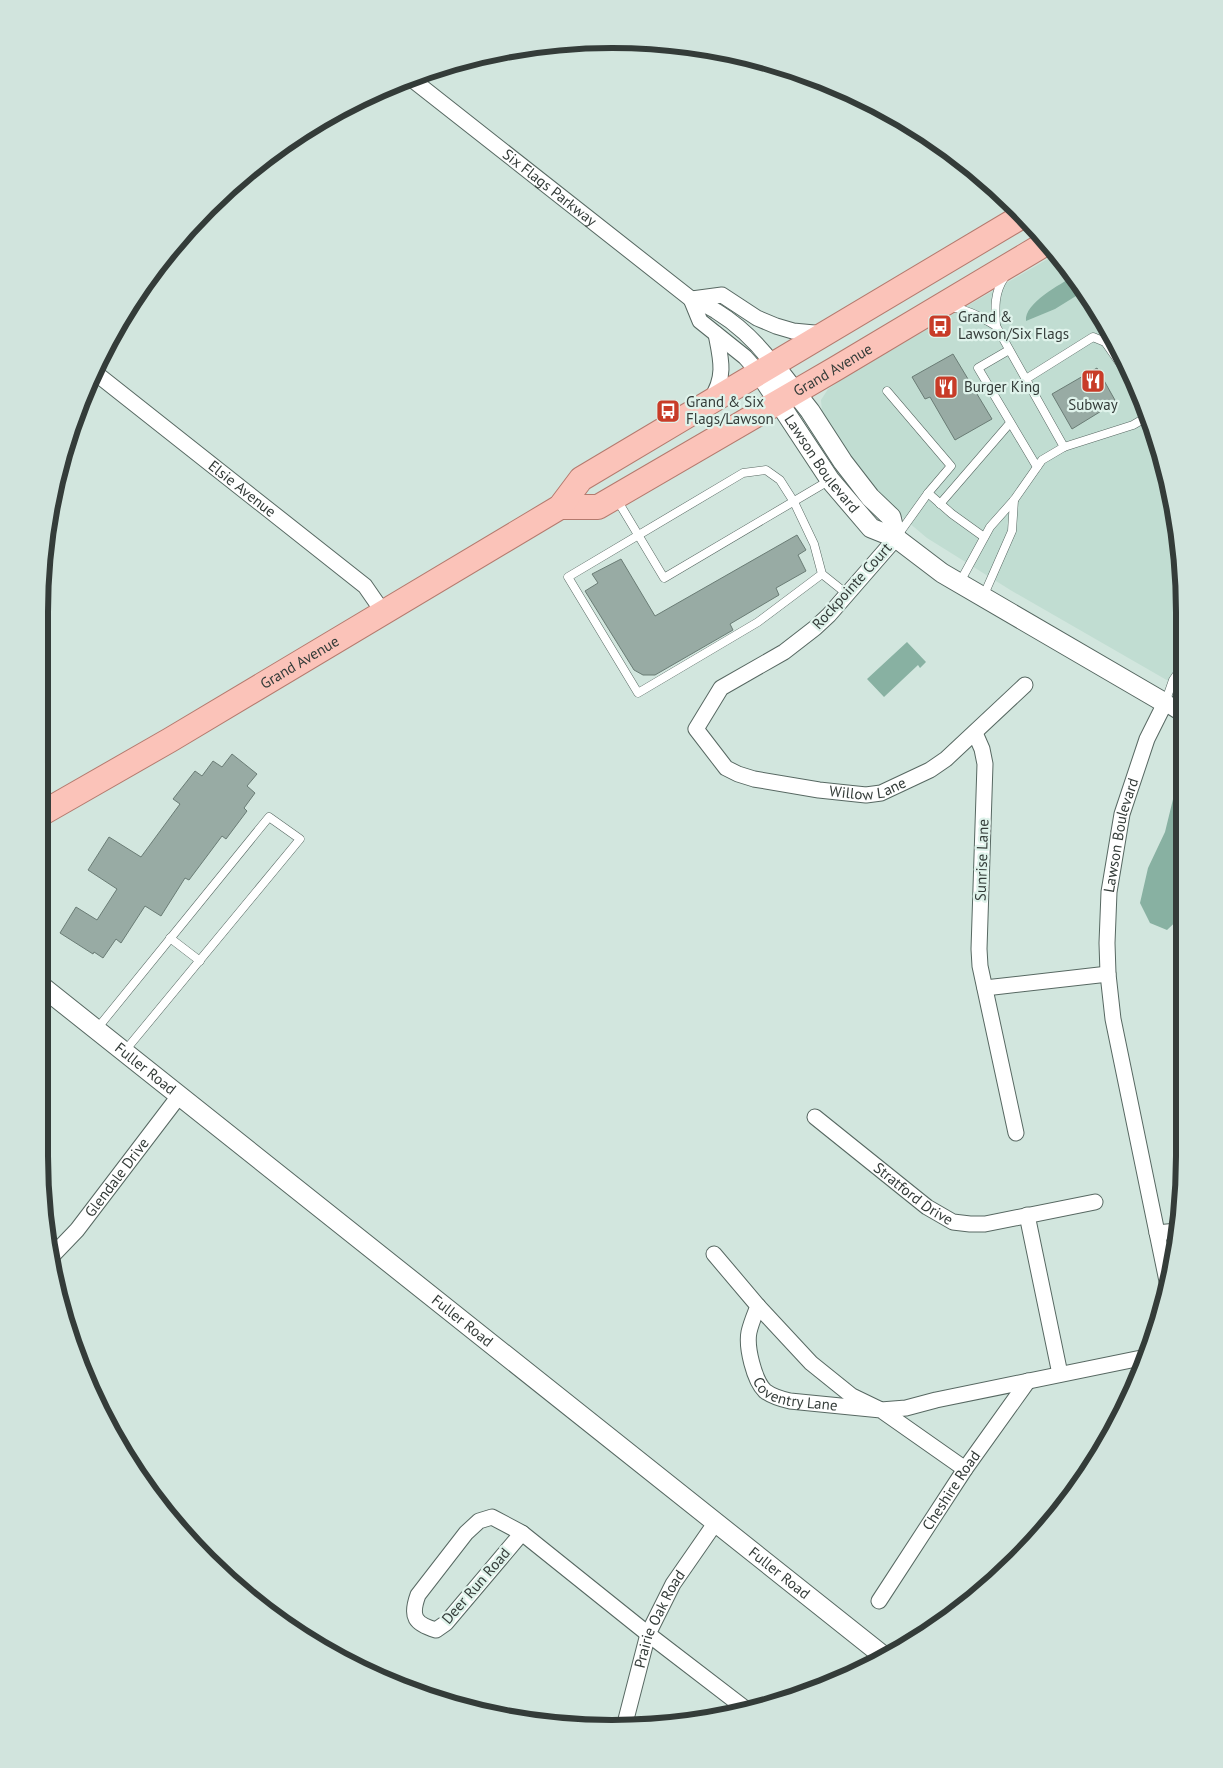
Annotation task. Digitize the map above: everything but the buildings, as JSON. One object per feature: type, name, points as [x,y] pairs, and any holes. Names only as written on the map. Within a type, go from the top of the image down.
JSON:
[{"type":"main road","name":"Grand Avenue","points":[[48,810],[154,749],[560,507],[581,479],[1016,220]]},
{"type":"main road","name":"Grand Avenue","points":[[560,507],[598,507],[616,498],[1041,246]]},
{"type":"street","name":"Six Flags Parkway","points":[[416,82],[691,299],[715,310],[756,342],[767,369]]},
{"type":"street","points":[[691,299],[722,295],[757,318],[776,326],[793,331],[826,334]]},
{"type":"street","name":"Six Flags Parkway","points":[[691,299],[700,320],[745,357],[767,369]]},
{"type":"street","points":[[706,406],[715,394],[721,381],[721,361],[716,334]]},
{"type":"street","name":"Lawson Boulevard","points":[[767,369],[787,397],[830,480],[871,528],[896,538],[920,558],[959,583],[1165,703],[1147,739],[1122,814],[1109,892],[1107,943],[1113,1019],[1164,1269]]},
{"type":"street","name":"Elsie Avenue","points":[[99,376],[364,586],[383,612]]},
{"type":"street","name":"Lawson Boulevard","points":[[787,397],[810,411],[843,462],[870,497],[891,517],[896,538]]},
{"type":"street","name":"Rockpointe Court","points":[[696,729],[721,688],[800,641],[829,615],[896,538]]},
{"type":"street","name":"Willow Lane","points":[[696,729],[726,768],[738,774],[754,779],[819,790],[866,795],[881,792],[930,770],[946,759],[1025,685]]},
{"type":"street","points":[[1165,703],[1176,710]]},
{"type":"street","name":"Sunrise Lane","points":[[975,733],[982,749],[985,764],[980,966],[1016,1133]]},
{"type":"street","points":[[985,988],[1108,974]]},
{"type":"street","name":"Fuller Road","points":[[48,991],[879,1653]]},
{"type":"street","name":"Glendale Drive","points":[[56,1252],[76,1230],[179,1096]]},
{"type":"street","name":"Stratford Drive","points":[[815,1117],[927,1207],[953,1222],[985,1224],[1095,1202]]},
{"type":"street","points":[[1028,1215],[1060,1374],[1138,1359]]},
{"type":"street","points":[[1157,1234],[1171,1232]]},
{"type":"street","name":"Coventry Lane","points":[[714,1254],[758,1306],[811,1363],[852,1396],[881,1410],[965,1469]]},
{"type":"street","name":"Coventry Lane","points":[[758,1306],[749,1333],[749,1352],[758,1382],[776,1398],[881,1410],[906,1408],[1060,1374]]},
{"type":"street","name":"Cheshire Road","points":[[879,1601],[965,1469],[1028,1382]]},
{"type":"street","name":"Deer Run Road","points":[[522,1533],[446,1623],[436,1630],[422,1626],[415,1618],[414,1607],[418,1596],[466,1533],[479,1521],[492,1517],[522,1533],[741,1705]]},
{"type":"street","name":"Prairie Oak Road","points":[[626,1720],[648,1634],[673,1584],[716,1522]]},
{"type":"lane","points":[[996,326],[995,302],[998,286],[1014,263]]},
{"type":"lane","points":[[941,306],[961,309],[980,316],[996,326],[1064,447]]},
{"type":"lane","points":[[1026,378],[1093,337],[1105,342],[1111,350]]},
{"type":"lane","points":[[1010,350],[978,368],[1037,467]]},
{"type":"lane","points":[[887,391],[951,466],[928,493],[896,538]]},
{"type":"lane","points":[[959,583],[990,527],[1014,500],[1042,460],[1064,447],[1133,425],[1142,420]]},
{"type":"lane","points":[[940,504],[1010,423]]},
{"type":"lane","points":[[822,574],[758,622],[638,693],[568,576],[639,536],[743,473],[766,470],[780,480],[794,502],[814,544],[822,574],[847,594]]},
{"type":"lane","points":[[616,498],[664,578],[830,480]]},
{"type":"lane","points":[[928,493],[952,514],[984,537]]},
{"type":"lane","points":[[983,597],[1012,531],[1014,500]]},
{"type":"lane","points":[[1165,703],[1176,677]]},
{"type":"lane","points":[[96,1030],[269,816],[300,839],[124,1052]]},
{"type":"lane","points":[[170,938],[200,960]]},
{"type":"shaded area","points":[[1050,257],[1080,298],[1100,330],[1133,396],[1146,430],[1165,501],[1171,538],[1176,612],[1176,685],[1012,591],[927,538],[902,517],[878,494],[852,461],[822,412],[821,400],[828,389],[847,376]]},
{"type":"shaded area","points":[[1067,280],[1078,296],[1055,309],[1026,321],[1027,314],[1031,308],[1053,289]]},
{"type":"shaded area","points":[[907,642],[926,662],[920,668],[918,665],[884,697],[867,679]]},
{"type":"shaded area","points":[[1175,791],[1176,922],[1167,930],[1150,923],[1140,903],[1148,868],[1165,832]]},
{"type":"place","name":"Grand & Lawson/Six Flags","points":[[940,326]]},
{"type":"place","name":"Subway","points":[[1093,381]]},
{"type":"place","name":"Burger King","points":[[946,387]]},
{"type":"place","name":"Grand & Six Flags/Lawson","points":[[668,411]]}]
